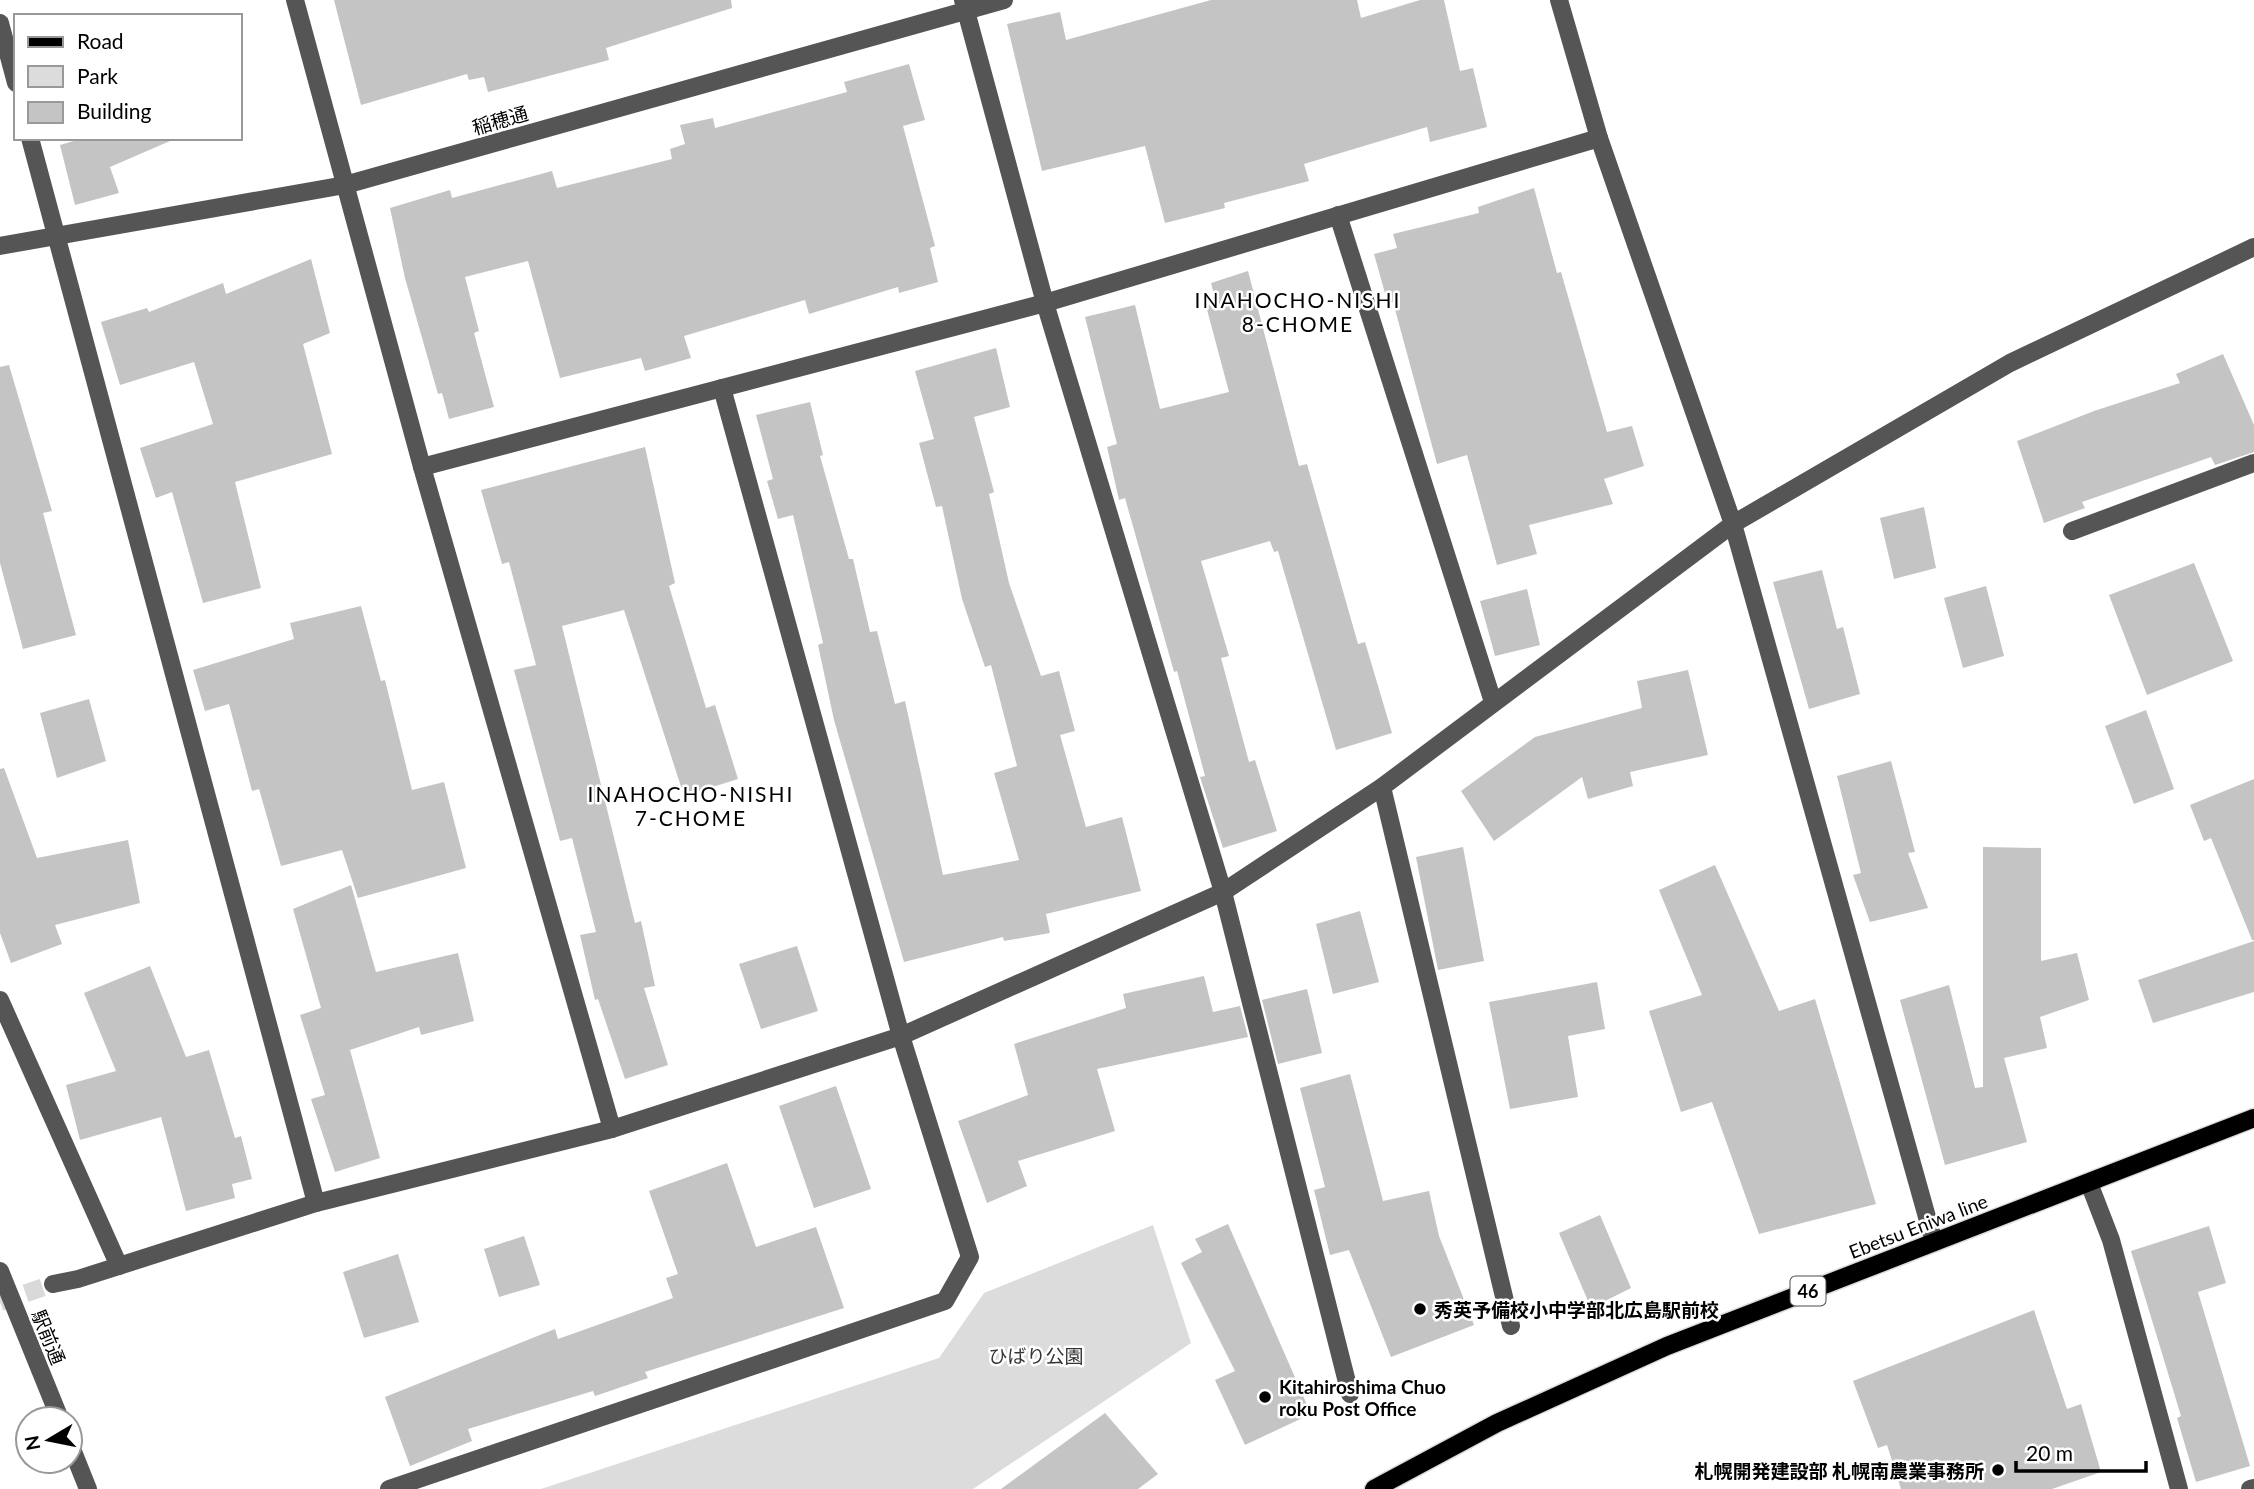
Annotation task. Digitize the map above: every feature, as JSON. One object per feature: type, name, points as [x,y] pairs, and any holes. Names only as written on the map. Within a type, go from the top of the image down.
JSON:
[{"type":"main road","name":"Ebetsu Eniwa line","points":[[1374,1489],[1394,1483],[1497,1423],[1667,1346],[2254,1118]]},
{"type":"street","points":[[295,0],[422,467],[612,1129]]},
{"type":"street","name":"稲穂通","points":[[0,246],[345,185],[965,6],[1004,0]]},
{"type":"street","points":[[1559,0],[1599,138],[1732,524],[1934,1242]]},
{"type":"street","points":[[965,6],[1045,303],[1223,892],[1350,1394]]},
{"type":"street","points":[[0,23],[14,76]]},
{"type":"street","points":[[422,467],[1045,303],[1599,138]]},
{"type":"street","points":[[31,140],[316,1203]]},
{"type":"street","points":[[1338,215],[1493,702]]},
{"type":"street","points":[[53,1283],[118,1266],[316,1203],[612,1129],[901,1036],[1223,892],[1382,787],[1732,524],[2010,363],[2254,247]]},
{"type":"street","points":[[389,1489],[946,1301],[970,1257],[901,1036],[722,388]]},
{"type":"street","points":[[2072,531],[2254,463]]},
{"type":"street","points":[[1382,787],[1511,1326]]},
{"type":"street","points":[[0,1000],[118,1266]]},
{"type":"street","points":[[2089,1183],[2111,1240],[2179,1489]]},
{"type":"street","name":"駅前通","points":[[0,1271],[54,1405]]},
{"type":"green space","name":"ひばり公園","points":[[1153,1225],[1191,1343],[973,1489],[541,1489],[939,1358],[984,1293]]},
{"type":"building","points":[[334,0],[731,0],[732,8],[606,48],[609,60],[488,92],[484,77],[469,80],[467,74],[361,105]]},
{"type":"building","points":[[1211,0],[1357,0],[1361,18],[1420,0],[1444,0],[1460,71],[1473,68],[1487,127],[1430,142],[1427,127],[1304,164],[1309,181],[1224,203],[1225,208],[1165,223],[1145,146],[1042,171],[1007,24],[1060,12],[1066,40]]},
{"type":"building","points":[[909,64],[925,120],[903,126],[935,246],[930,248],[938,282],[899,293],[898,287],[809,314],[805,300],[684,336],[691,358],[645,371],[641,358],[560,378],[528,261],[465,277],[479,331],[474,333],[494,407],[449,419],[442,393],[438,394],[405,278],[390,208],[450,190],[452,198],[552,171],[557,188],[672,159],[670,149],[685,144],[680,125],[713,118],[715,128],[847,92],[844,82]]},
{"type":"building","points":[[77,140],[172,140],[110,167],[119,193],[75,205],[60,145]]},
{"type":"building","points":[[1534,188],[1557,273],[1561,272],[1607,432],[1632,426],[1644,466],[1604,479],[1613,504],[1529,525],[1537,554],[1497,565],[1467,455],[1437,464],[1393,302],[1388,304],[1374,254],[1397,248],[1393,234],[1479,213],[1478,207]]},
{"type":"building","points":[[311,259],[330,333],[303,344],[332,454],[235,482],[261,588],[203,603],[172,492],[156,498],[140,448],[213,424],[194,362],[120,385],[101,322],[147,308],[149,312],[223,283],[226,294]]},
{"type":"building","points":[[1248,271],[1299,466],[1307,464],[1358,644],[1365,642],[1392,733],[1336,750],[1278,551],[1274,552],[1270,541],[1201,561],[1229,656],[1221,658],[1249,762],[1255,760],[1277,831],[1223,848],[1200,777],[1205,776],[1177,671],[1174,672],[1125,498],[1119,500],[1107,447],[1117,444],[1085,317],[1135,305],[1160,409],[1229,392],[1206,306],[1216,303],[1211,283]]},
{"type":"building","points":[[996,348],[1010,407],[974,417],[994,492],[989,494],[1009,583],[1041,676],[1059,671],[1075,731],[1060,735],[1086,827],[1122,817],[1141,891],[1046,914],[1050,933],[1004,941],[1003,937],[904,962],[834,720],[818,645],[823,643],[793,515],[778,519],[767,481],[773,479],[756,415],[810,402],[823,455],[820,456],[849,559],[853,559],[870,632],[877,631],[895,704],[905,701],[943,875],[1019,860],[994,773],[1017,766],[991,665],[985,667],[962,599],[942,506],[936,507],[919,443],[934,439],[915,371]]},
{"type":"building","points":[[2223,354],[2254,425],[2254,452],[2215,465],[2211,457],[2082,502],[2085,508],[2044,523],[2017,441],[2094,411],[2180,383],[2176,374]]},
{"type":"building","points":[[9,365],[52,511],[43,513],[76,635],[23,649],[0,563],[0,367]]},
{"type":"building","points":[[645,447],[675,583],[669,586],[706,708],[715,705],[738,779],[684,796],[624,610],[562,626],[635,923],[641,921],[655,986],[644,988],[668,1065],[625,1079],[598,999],[595,1000],[580,935],[596,932],[572,838],[560,841],[514,670],[536,665],[509,562],[502,564],[481,490]]},
{"type":"building","points":[[1924,507],[1936,568],[1894,579],[1880,518]]},
{"type":"building","points":[[2194,563],[2233,661],[2147,695],[2109,595]]},
{"type":"building","points":[[1822,570],[1837,629],[1843,627],[1860,694],[1809,709],[1773,582]]},
{"type":"building","points":[[1986,586],[2004,656],[1963,668],[1944,598]]},
{"type":"building","points":[[1527,589],[1540,645],[1495,656],[1480,601]]},
{"type":"building","points":[[361,606],[381,681],[385,680],[412,790],[444,782],[466,868],[358,898],[342,850],[281,866],[259,789],[252,791],[229,704],[205,711],[193,670],[294,639],[290,623]]},
{"type":"building","points":[[1688,670],[1708,755],[1630,772],[1633,786],[1588,799],[1582,777],[1494,841],[1461,791],[1535,737],[1642,708],[1637,681]]},
{"type":"building","points":[[89,699],[106,761],[57,778],[40,713]]},
{"type":"building","points":[[2146,710],[2174,789],[2134,804],[2105,726]]},
{"type":"building","points":[[1891,761],[1915,852],[1908,853],[1928,908],[1870,922],[1853,875],[1861,873],[1837,776]]},
{"type":"building","points":[[4,768],[37,858],[128,840],[140,903],[55,925],[62,944],[11,963],[0,933],[0,769]]},
{"type":"building","points":[[2254,779],[2252,940],[2211,838],[2204,841],[2190,805]]},
{"type":"building","points":[[1463,847],[1484,961],[1438,970],[1416,857]]},
{"type":"building","points":[[1983,847],[2041,848],[2041,961],[2077,953],[2089,1000],[2040,1017],[2047,1048],[2004,1058],[2027,1142],[1945,1165],[1900,1000],[1949,985],[1975,1088],[1983,1087]]},
{"type":"building","points":[[1715,865],[1779,1011],[1815,999],[1876,1204],[1759,1234],[1712,1102],[1681,1112],[1649,1011],[1702,995],[1659,890]]},
{"type":"building","points":[[351,885],[376,972],[458,953],[474,1021],[421,1035],[419,1027],[350,1050],[380,1158],[335,1172],[311,1099],[325,1095],[300,1015],[321,1008],[293,909]]},
{"type":"building","points":[[1360,911],[1379,982],[1333,994],[1316,924]]},
{"type":"building","points":[[2254,941],[2254,992],[2153,1023],[2138,980]]},
{"type":"building","points":[[797,946],[818,1011],[761,1029],[739,964]]},
{"type":"building","points":[[150,966],[186,1057],[209,1050],[235,1138],[241,1136],[252,1179],[232,1184],[235,1198],[186,1211],[161,1117],[80,1140],[66,1085],[116,1071],[84,993]]},
{"type":"building","points":[[1204,976],[1213,1012],[1240,1006],[1248,1037],[1097,1069],[1115,1131],[1018,1161],[1027,1186],[987,1203],[958,1121],[1028,1095],[1014,1044],[1126,1008],[1123,994]]},
{"type":"building","points":[[1597,982],[1605,1029],[1568,1036],[1578,1097],[1510,1109],[1489,1002]]},
{"type":"building","points":[[1307,989],[1322,1053],[1278,1064],[1262,1000]]},
{"type":"building","points":[[1350,1074],[1383,1201],[1429,1191],[1439,1236],[1474,1325],[1391,1357],[1349,1250],[1330,1255],[1314,1190],[1325,1187],[1300,1088]]},
{"type":"building","points":[[836,1086],[871,1189],[814,1208],[779,1106]]},
{"type":"building","points":[[727,1163],[756,1247],[816,1227],[844,1308],[645,1372],[648,1378],[595,1396],[593,1391],[468,1429],[472,1441],[410,1466],[385,1397],[555,1329],[558,1339],[673,1298],[666,1278],[678,1274],[649,1191]]},
{"type":"building","points":[[1600,1215],[1631,1288],[1591,1308],[1559,1233]]},
{"type":"building","points":[[1228,1224],[1311,1414],[1245,1445],[1215,1380],[1235,1371],[1181,1263],[1202,1252],[1195,1239]]},
{"type":"building","points":[[2209,1226],[2226,1283],[2198,1292],[2250,1466],[2196,1482],[2177,1418],[2181,1416],[2131,1251]]},
{"type":"building","points":[[524,1236],[540,1285],[499,1297],[484,1249]]},
{"type":"building","points":[[398,1254],[419,1322],[364,1338],[343,1272]]},
{"type":"building","points":[[2034,1310],[2067,1409],[2081,1404],[2101,1472],[2052,1489],[1901,1489],[1887,1445],[1878,1448],[1853,1381]]},
{"type":"building","points":[[1105,1413],[1158,1474],[1138,1489],[1001,1489]]},
{"type":"tunnel","points":[[0,1302],[53,1284]]},
{"type":"place","name":"秀英予備校小中学部北広島駅前校","points":[[1420,1309]]},
{"type":"place","name":"Kitahiroshima Chuo roku Post Office","points":[[1265,1397]]},
{"type":"place","name":"札幌開発建設部 札幌南農業事務所","points":[[1998,1470]]},
{"type":"district","name":"INAHOCHO-NISHI 8-CHOME","points":[[1298,311]]},
{"type":"district","name":"INAHOCHO-NISHI 7-CHOME","points":[[691,805]]}]
